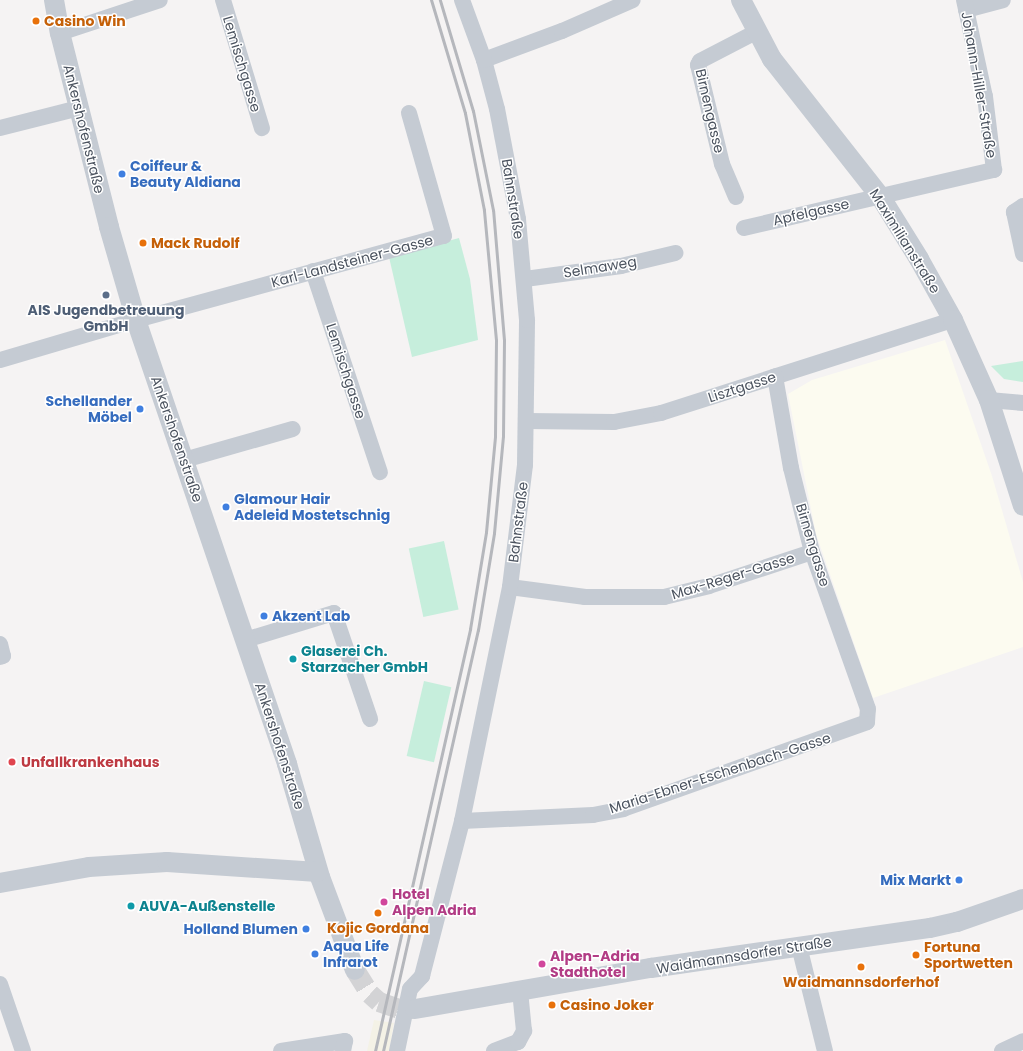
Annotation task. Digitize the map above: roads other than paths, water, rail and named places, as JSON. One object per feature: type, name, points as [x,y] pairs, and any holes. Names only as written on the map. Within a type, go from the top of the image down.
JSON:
[{"type":"street","name":"Ankershofenstraße","points":[[54,0],[60,33],[79,108],[136,320],[287,764],[313,845],[318,872]]},
{"type":"street","points":[[60,33],[160,0]]},
{"type":"street","name":"Lemischgasse","points":[[223,0],[262,128]]},
{"type":"street","name":"Bahnstraße","points":[[397,1051],[399,1035],[410,989],[422,976],[462,821],[510,587],[523,489],[527,421],[525,279],[513,188],[484,60],[462,0]]},
{"type":"street","points":[[484,60],[562,31],[633,0]]},
{"type":"street","name":"Maximilianstraße","points":[[741,0],[756,32],[792,87],[880,196],[919,259],[953,320],[989,400],[1023,506]]},
{"type":"street","points":[[965,5],[1003,0]]},
{"type":"street","name":"Johann-Hiller-Straße","points":[[965,5],[985,97],[994,170]]},
{"type":"street","name":"Birnengasse","points":[[736,197],[722,164],[698,65],[700,61],[756,32]]},
{"type":"street","points":[[0,128],[79,108]]},
{"type":"street","name":"Karl-Landsteiner-Gasse","points":[[0,360],[136,320],[444,236],[409,113]]},
{"type":"street","name":"Apfelgasse","points":[[744,228],[994,170]]},
{"type":"street","points":[[1023,206],[1014,212],[1023,254]]},
{"type":"street","name":"Selmaweg","points":[[525,279],[620,266],[676,253]]},
{"type":"street","name":"Lemischgasse","points":[[313,271],[380,472]]},
{"type":"street","name":"Lisztgasse","points":[[527,421],[596,423],[630,420],[661,413],[953,320]]},
{"type":"street","name":"Birnengasse","points":[[775,376],[791,468],[812,552],[868,709]]},
{"type":"street","points":[[989,400],[1023,403]]},
{"type":"street","points":[[184,460],[293,428]]},
{"type":"street","name":"Max-Reger-Gasse","points":[[510,587],[585,597],[664,597],[710,586],[812,552]]},
{"type":"street","points":[[245,640],[334,613],[370,719]]},
{"type":"street","points":[[0,644],[3,656],[0,657]]},
{"type":"street","name":"Maria-Ebner-Eschenbach-Gasse","points":[[462,821],[593,815],[623,808],[864,725],[869,716],[868,709]]},
{"type":"street","points":[[0,884],[88,867],[167,862],[318,872],[356,970]]},
{"type":"street","name":"Waidmannsdorfer Straße","points":[[415,1009],[799,946],[930,928],[957,922],[1023,899]]},
{"type":"street","points":[[799,946],[825,1051]]},
{"type":"street","points":[[0,984],[23,1051]]},
{"type":"street","points":[[494,1051],[518,1042],[524,1031],[520,991]]},
{"type":"street","points":[[1002,1051],[1023,1041]]},
{"type":"street","points":[[281,1051],[344,1046]]},
{"type":"tunnel","points":[[355,970],[370,994],[379,1002],[399,1009],[415,1009]]},
{"type":"railway","points":[[375,1051],[470,629],[486,532],[495,436],[496,340],[484,210],[465,113],[431,0]]},
{"type":"railway","points":[[383,1051],[478,630],[494,533],[503,436],[504,340],[493,210],[473,111],[440,0]]},
{"type":"place","name":"Casino Win","points":[[36,21]]},
{"type":"place","name":"Coiffeur & Beauty Aldiana","points":[[122,174]]},
{"type":"place","name":"Mack Rudolf","points":[[143,243]]},
{"type":"place","name":"AIS Jugendbetreuung GmbH","points":[[106,295]]},
{"type":"place","name":"Schellander Möbel","points":[[140,409]]},
{"type":"place","name":"Glamour Hair Adeleid Mostetschnig","points":[[226,507]]},
{"type":"place","name":"Akzent Lab","points":[[264,616]]},
{"type":"place","name":"Glaserei Ch. Starzacher GmbH","points":[[293,659]]},
{"type":"place","name":"Unfallkrankenhaus","points":[[12,762]]},
{"type":"place","name":"Mix Markt","points":[[959,880]]},
{"type":"place","name":"Hotel Alpen Adria","points":[[384,902]]},
{"type":"place","name":"AUVA-Außenstelle","points":[[131,906]]},
{"type":"place","name":"Kojic Gordana","points":[[378,913]]},
{"type":"place","name":"Holland Blumen","points":[[306,929]]},
{"type":"place","name":"Aqua Life Infrarot","points":[[315,954]]},
{"type":"place","name":"Fortuna Sportwetten","points":[[916,955]]},
{"type":"place","name":"Alpen-Adria Stadthotel","points":[[542,964]]},
{"type":"place","name":"Waidmannsdorferhof","points":[[861,967]]},
{"type":"place","name":"Casino Joker","points":[[552,1005]]}]
